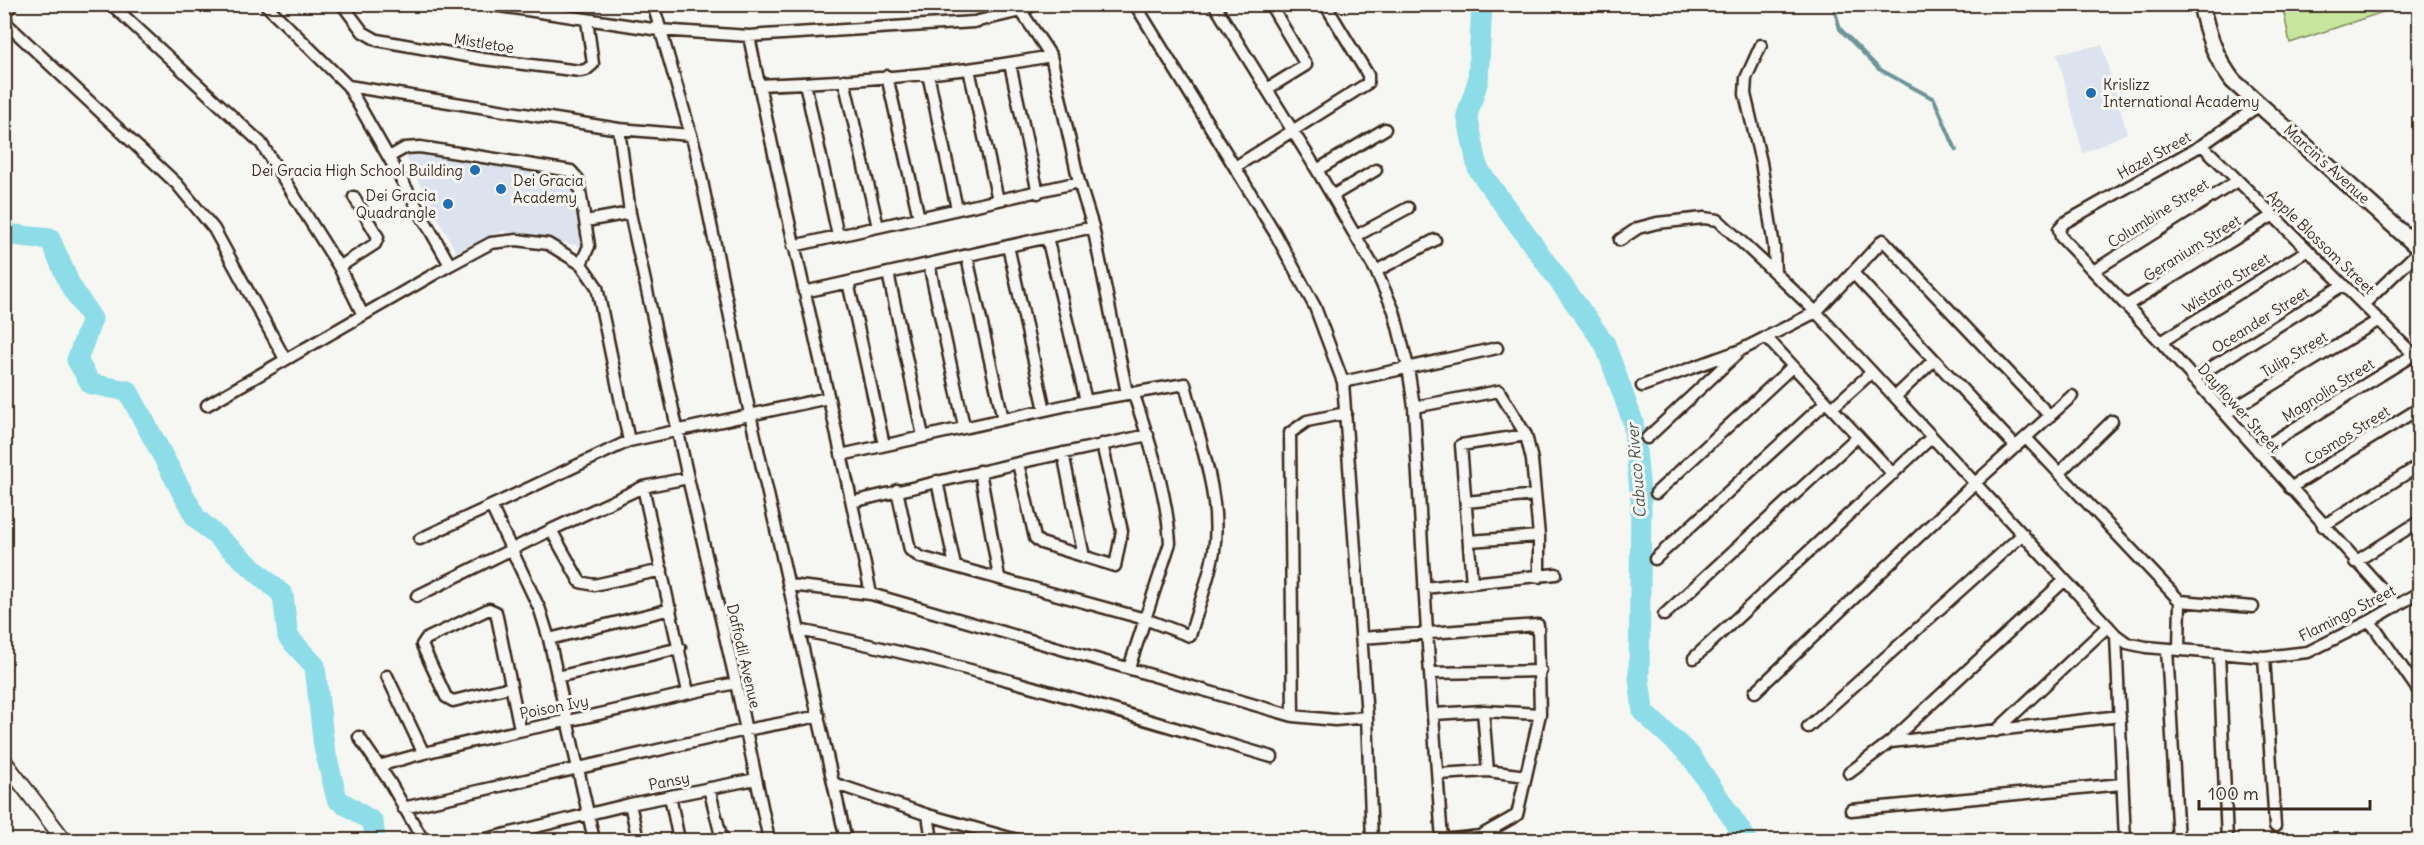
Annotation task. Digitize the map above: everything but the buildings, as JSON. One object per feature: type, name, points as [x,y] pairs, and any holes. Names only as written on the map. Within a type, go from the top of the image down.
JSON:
[{"type":"main road","name":"Marcin's Avenue","points":[[2200,4],[2213,47],[2219,61],[2233,81],[2420,249]]},
{"type":"street","points":[[12,4],[5,13],[7,24],[177,184],[214,229],[285,359]]},
{"type":"street","points":[[111,4],[261,143],[339,267],[363,315]]},
{"type":"street","points":[[265,4],[348,86],[450,265]]},
{"type":"street","name":"Mistletoe","points":[[342,4],[363,32],[377,40],[483,59],[580,71],[586,70],[593,64],[587,20]]},
{"type":"street","points":[[486,4],[659,30],[749,36],[974,22],[1021,11],[1035,4]]},
{"type":"street","points":[[653,4],[706,196],[750,414],[846,840]]},
{"type":"street","points":[[1135,4],[1275,233],[1315,307],[1343,382],[1367,717],[1372,840]]},
{"type":"street","points":[[1214,4],[1356,236],[1376,271],[1394,311],[1408,368],[1414,407],[1424,588],[1427,632],[1430,674],[1434,714],[1442,840],[1480,836],[1517,815],[1540,714],[1541,671],[1538,625],[1427,632],[1361,638]]},
{"type":"street","points":[[1267,89],[1306,65],[1270,4]]},
{"type":"street","points":[[1235,167],[1365,86],[1369,81],[1368,75],[1325,4]]},
{"type":"street","points":[[1021,11],[1052,56],[1079,182],[1093,227],[1130,393],[1148,435],[1169,524],[1170,543],[1163,569],[1129,668]]},
{"type":"street","points":[[749,36],[793,246],[871,594]]},
{"type":"street","points":[[1761,45],[1746,78],[1745,94],[1761,162],[1774,247],[1775,273]]},
{"type":"street","points":[[759,85],[928,74],[1010,64],[1052,56]]},
{"type":"street","points":[[1010,64],[1038,193]]},
{"type":"street","points":[[969,69],[998,201]]},
{"type":"street","points":[[928,74],[957,210]]},
{"type":"street","points":[[886,76],[919,218]]},
{"type":"street","points":[[844,80],[878,227]]},
{"type":"street","points":[[805,83],[838,236]]},
{"type":"street","points":[[348,86],[619,129],[690,135]]},
{"type":"street","name":"Hazel Street","points":[[2059,229],[2064,223],[2202,145],[2261,104]]},
{"type":"street","name":"Daffodil Avenue","points":[[619,129],[630,213],[769,840]]},
{"type":"street","points":[[1317,170],[1385,129]]},
{"type":"street","name":"Apple Blossom Street","points":[[2202,145],[2416,358]]},
{"type":"street","points":[[389,157],[405,148],[420,147],[571,171],[578,179],[589,246],[581,264]]},
{"type":"street","points":[[1332,196],[1376,170]]},
{"type":"street","name":"Columbine Street","points":[[2095,270],[2237,181]]},
{"type":"street","points":[[793,246],[1079,182]]},
{"type":"street","points":[[339,267],[375,244],[378,237],[354,197]]},
{"type":"street","points":[[1356,236],[1407,208]]},
{"type":"street","points":[[586,221],[630,213]]},
{"type":"street","name":"Geranium Street","points":[[2127,305],[2272,216]]},
{"type":"street","points":[[1620,240],[1638,228],[1657,223],[1704,218],[1718,220],[1816,312],[2116,635],[2125,840]]},
{"type":"street","points":[[804,292],[1093,227]]},
{"type":"street","name":"Dayflower Street","points":[[2059,229],[2061,237],[2095,270],[2161,342],[2323,526],[2397,606]]},
{"type":"street","points":[[1047,237],[1086,401]]},
{"type":"street","points":[[207,405],[490,243],[517,240],[548,244],[581,264],[597,287],[629,441]]},
{"type":"street","points":[[1376,271],[1435,240]]},
{"type":"street","points":[[1642,386],[1741,350],[1816,312],[1883,240],[2050,416]]},
{"type":"street","points":[[1008,246],[1045,410]]},
{"type":"street","points":[[2364,304],[2420,249]]},
{"type":"street","name":"Wistaria Street","points":[[2161,342],[2308,250]]},
{"type":"street","points":[[967,256],[1003,419]]},
{"type":"street","points":[[929,264],[964,426]]},
{"type":"street","points":[[888,273],[923,436]]},
{"type":"street","points":[[1853,273],[2016,447]]},
{"type":"street","points":[[848,282],[884,446]]},
{"type":"street","name":"Oceander Street","points":[[2193,379],[2343,285]]},
{"type":"street","name":"Tulip Street","points":[[2225,414],[2379,320]]},
{"type":"street","points":[[1766,337],[1893,474]]},
{"type":"street","points":[[1343,382],[1497,348]]},
{"type":"street","points":[[1647,438],[1741,350]]},
{"type":"street","name":"Magnolia Street","points":[[2258,451],[2416,358]]},
{"type":"street","points":[[1894,397],[1934,360]]},
{"type":"street","points":[[1656,493],[1793,366]]},
{"type":"street","points":[[1655,559],[1829,405],[1872,372]]},
{"type":"street","points":[[841,454],[1086,401],[1185,384],[1216,517],[1214,552],[1190,636],[1145,619],[920,557],[910,550],[897,490]]},
{"type":"street","points":[[1414,407],[1499,391],[1526,435],[1532,460],[1539,536],[1539,577]]},
{"type":"street","points":[[1755,692],[1975,483],[2072,396]]},
{"type":"street","points":[[420,539],[629,441],[828,398]]},
{"type":"street","name":"Cosmos Street","points":[[2290,488],[2420,408]]},
{"type":"street","points":[[1293,716],[1290,434],[1307,421],[1346,413]]},
{"type":"street","points":[[2060,472],[2112,421]]},
{"type":"street","points":[[852,502],[1018,462],[1148,435]]},
{"type":"street","points":[[1472,583],[1461,445],[1526,435]]},
{"type":"street","points":[[1665,615],[1858,436]]},
{"type":"street","points":[[1694,658],[1932,437]]},
{"type":"street","points":[[2026,438],[2180,601],[2253,607]]},
{"type":"street","points":[[1018,462],[1035,538],[1041,543],[1115,566],[1122,531],[1102,444]]},
{"type":"street","points":[[1064,453],[1084,557]]},
{"type":"street","points":[[2323,526],[2420,465]]},
{"type":"street","points":[[980,471],[999,577]]},
{"type":"street","points":[[417,596],[510,549],[643,488],[688,478]]},
{"type":"street","points":[[937,481],[955,566]]},
{"type":"street","points":[[643,488],[688,692]]},
{"type":"street","points":[[1466,502],[1535,495]]},
{"type":"street","points":[[491,506],[540,610],[549,639],[576,768],[594,840]]},
{"type":"street","points":[[2355,561],[2420,520]]},
{"type":"street","points":[[551,530],[580,582],[594,585],[662,570]]},
{"type":"street","points":[[1808,727],[2023,534]]},
{"type":"street","points":[[1469,541],[1539,536]]},
{"type":"street","points":[[1424,588],[1556,574]]},
{"type":"street","points":[[1849,773],[1890,742],[2065,580]]},
{"type":"street","points":[[789,585],[871,594],[1293,716],[1335,720],[1367,717]]},
{"type":"street","name":"Flamingo Street","points":[[2116,635],[2136,646],[2264,657],[2287,656],[2308,652],[2418,597]]},
{"type":"street","points":[[2180,601],[2180,650]]},
{"type":"street","points":[[510,687],[453,701],[446,697],[423,645],[426,639],[489,609],[496,612],[520,729]]},
{"type":"street","points":[[549,639],[671,609]]},
{"type":"street","points":[[2370,621],[2420,693]]},
{"type":"street","points":[[1995,731],[2108,626]]},
{"type":"street","points":[[799,630],[904,651],[1272,757]]},
{"type":"street","points":[[557,677],[680,648]]},
{"type":"street","points":[[2167,649],[2178,840]]},
{"type":"street","points":[[2219,653],[2227,840]]},
{"type":"street","points":[[2264,657],[2275,826]]},
{"type":"street","points":[[1430,674],[1541,671]]},
{"type":"street","points":[[387,676],[423,752]]},
{"type":"street","name":"Poison Ivy","points":[[379,766],[423,752],[520,729],[567,721],[736,683]]},
{"type":"street","points":[[1434,714],[1483,711],[1540,714]]},
{"type":"street","points":[[1483,711],[1488,771]]},
{"type":"street","points":[[1890,742],[2120,716]]},
{"type":"street","points":[[404,808],[746,730],[819,717]]},
{"type":"street","points":[[359,737],[423,840]]},
{"type":"street","points":[[4,761],[64,840]]},
{"type":"street","points":[[1438,774],[1488,771],[1526,776]]},
{"type":"street","name":"Pansy","points":[[483,840],[630,804],[756,779]]},
{"type":"street","points":[[833,783],[928,815],[1017,840]]},
{"type":"street","points":[[1851,810],[2122,784]]},
{"type":"street","points":[[709,788],[722,840]]},
{"type":"street","points":[[670,796],[680,840]]},
{"type":"street","points":[[630,804],[638,840]]},
{"type":"street","points":[[928,815],[932,840]]},
{"type":"shaded area","name":"Krislizz International Academy","points":[[2102,45],[2127,133],[2083,153],[2057,53]]},
{"type":"shaded area","name":"Dei Gracia Academy","points":[[422,153],[576,172],[586,247],[503,231],[456,252],[404,154]]},
{"type":"green space","points":[[2282,4],[2404,4],[2404,5],[2290,43]]},
{"type":"waterway","name":"Cabuco River","points":[[1482,4],[1478,81],[1467,115],[1478,169],[1605,344],[1633,422],[1641,501],[1639,677],[1643,712],[1690,755],[1747,840]]},
{"type":"waterway","points":[[1833,4],[1840,29],[1879,69],[1934,99],[1956,150]]},
{"type":"waterway","points":[[4,234],[50,239],[70,285],[92,319],[77,360],[91,384],[128,391],[196,518],[283,595],[288,637],[315,666],[324,747],[337,799],[373,822],[375,840]]},
{"type":"place","name":"Krislizz International Academy","points":[[2091,93]]},
{"type":"place","name":"Dei Gracia High School Building","points":[[475,170]]},
{"type":"place","name":"Dei Gracia Academy","points":[[501,189]]},
{"type":"place","name":"Dei Gracia Quadrangle","points":[[448,204]]}]
